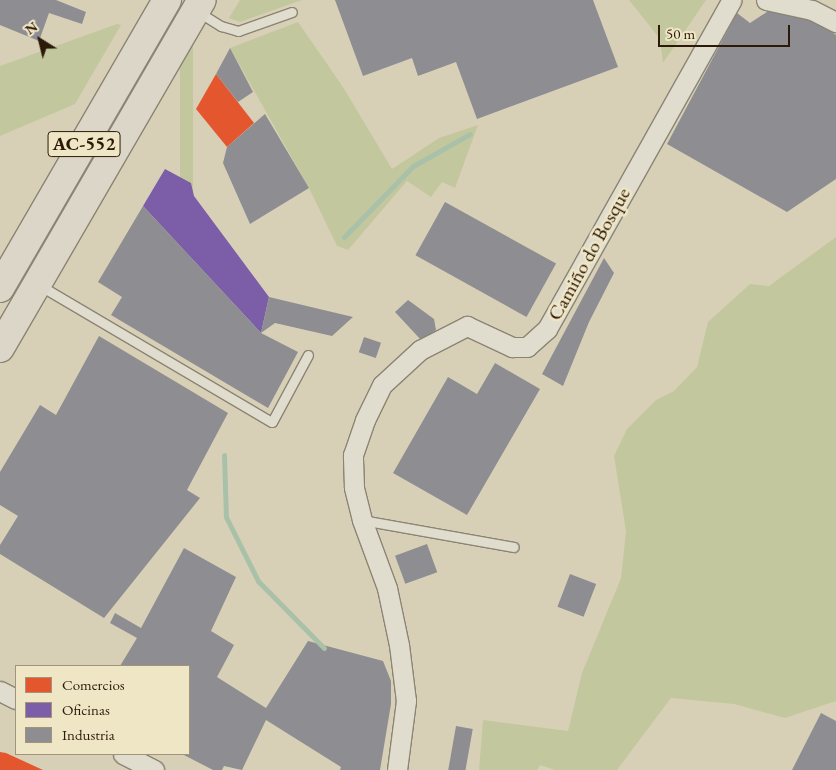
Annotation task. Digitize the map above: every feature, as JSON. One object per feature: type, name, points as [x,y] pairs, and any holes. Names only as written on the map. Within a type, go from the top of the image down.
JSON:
[{"type":"main road","name":"AC-552","points":[[0,288],[167,0]]},
{"type":"main road","name":"AC-552","points":[[0,348],[36,284],[203,4]]},
{"type":"street","name":"Camiño do Bosque","points":[[397,770],[406,701],[399,645],[387,588],[362,520],[354,487],[353,454],[364,420],[382,385],[420,350],[467,326],[512,347],[527,347],[547,328],[732,0]]},
{"type":"street","points":[[766,0],[812,10],[836,22]]},
{"type":"street","points":[[0,691],[15,698]]},
{"type":"street","points":[[125,755],[154,770]]},
{"type":"lane","points":[[203,4],[221,26],[238,31],[292,12]]},
{"type":"lane","points":[[36,284],[272,422],[308,355]]},
{"type":"lane","points":[[362,520],[514,547]]},
{"type":"green space","points":[[180,0],[193,0],[193,355],[180,355]]},
{"type":"green space","points":[[240,0],[302,0],[240,22],[229,18]]},
{"type":"green space","points":[[629,0],[706,0],[663,63],[660,39]]},
{"type":"green space","points":[[298,22],[343,87],[392,169],[439,138],[478,125],[455,188],[442,182],[431,197],[407,181],[348,250],[337,246],[309,188],[230,48]]},
{"type":"green space","points":[[117,24],[121,25],[75,104],[0,136],[0,66]]},
{"type":"green space","points":[[836,237],[836,701],[785,718],[734,704],[671,698],[617,770],[555,770],[540,765],[537,770],[479,770],[483,720],[568,731],[582,673],[621,578],[626,531],[614,456],[627,429],[656,400],[674,391],[697,367],[708,322],[750,284],[769,286]]},
{"type":"building: Comercios","points":[[216,74],[254,123],[227,147],[196,109]]},
{"type":"building: Comercios","points":[[0,752],[6,753],[43,770],[0,770]]},
{"type":"building: Oficinas","points":[[165,169],[191,183],[194,196],[269,297],[261,333],[143,206]]},
{"type":"building: Industria","points":[[0,0],[56,0],[86,12],[82,24],[49,13],[39,41],[0,25]]},
{"type":"building: Industria","points":[[335,0],[593,0],[618,67],[477,119],[456,62],[418,76],[412,58],[363,76]]},
{"type":"building: Industria","points":[[773,8],[814,19],[836,35],[836,179],[787,212],[667,144],[737,13],[750,23]]},
{"type":"building: Industria","points":[[230,48],[253,92],[238,102],[216,74]]},
{"type":"building: Industria","points":[[265,114],[309,188],[250,224],[223,163],[227,147]]},
{"type":"building: Industria","points":[[445,202],[556,264],[527,317],[415,255]]},
{"type":"building: Industria","points":[[143,206],[261,333],[298,352],[268,408],[111,315],[122,297],[98,282]]},
{"type":"building: Industria","points":[[604,258],[614,273],[589,322],[563,386],[542,374]]},
{"type":"building: Industria","points":[[269,297],[353,317],[332,336],[275,323],[261,333]]},
{"type":"building: Industria","points":[[408,300],[434,319],[436,330],[422,341],[395,312]]},
{"type":"building: Industria","points":[[99,336],[228,413],[187,490],[200,498],[104,618],[0,554],[0,545],[18,516],[0,505],[0,472],[40,405],[56,415]]},
{"type":"building: Industria","points":[[364,337],[381,343],[376,358],[359,352]]},
{"type":"building: Industria","points":[[495,363],[540,389],[467,515],[393,473],[448,377],[477,394]]},
{"type":"building: Industria","points":[[427,544],[437,572],[405,584],[395,556]]},
{"type":"building: Industria","points":[[184,548],[236,577],[211,631],[234,645],[217,677],[266,708],[308,641],[383,661],[391,681],[391,704],[380,770],[340,770],[341,767],[266,720],[242,770],[224,766],[222,770],[213,770],[184,755],[190,755],[190,665],[121,665],[137,638],[110,623],[115,613],[141,628]]},
{"type":"building: Industria","points":[[570,574],[596,584],[584,617],[557,607]]},
{"type":"building: Industria","points":[[821,713],[836,721],[836,770],[792,770]]},
{"type":"building: Industria","points":[[456,726],[473,729],[466,770],[448,770]]},
{"type":"waterway","points":[[344,237],[413,166],[470,134]]},
{"type":"waterway","points":[[224,455],[226,517],[258,581],[324,648]]}]
